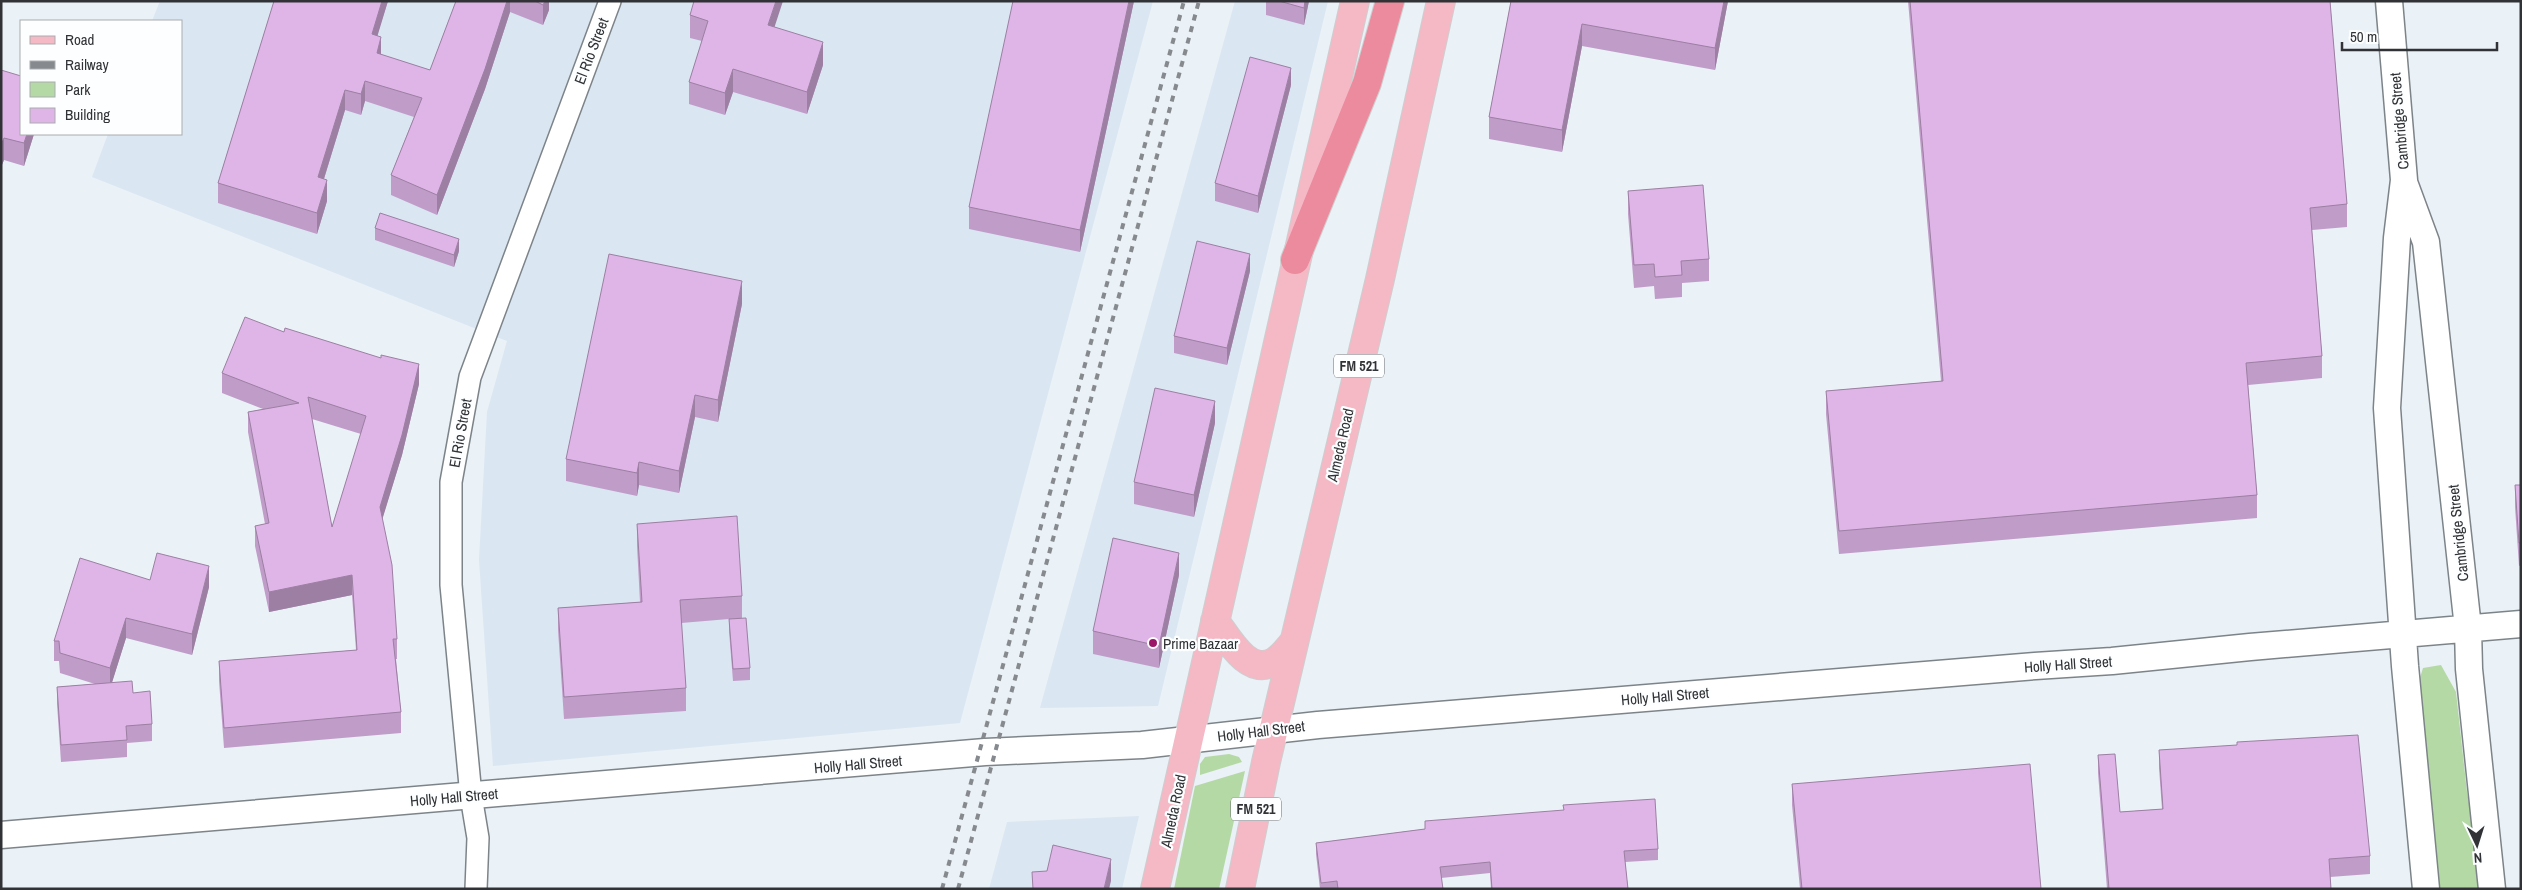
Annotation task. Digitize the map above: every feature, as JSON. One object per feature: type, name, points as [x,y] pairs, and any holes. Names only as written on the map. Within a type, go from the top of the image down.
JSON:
[{"type":"highway","points":[[1296,260],[1367,83],[1390,1]]},
{"type":"main road","name":"Almeda Road","points":[[1155,889],[1355,1]]},
{"type":"main road","name":"Almeda Road","points":[[1240,889],[1274,730],[1380,279],[1441,1]]},
{"type":"main road","points":[[1216,621],[1239,653],[1249,662],[1261,665],[1274,662],[1294,643]]},
{"type":"street","name":"El Rio Street","points":[[476,889],[478,838],[470,796],[451,585],[451,482],[470,377],[610,1]]},
{"type":"street","name":"Cambridge Street","points":[[2389,1],[2404,180],[2396,238],[2386,408],[2404,633],[2404,666],[2426,889]]},
{"type":"street","name":"Cambridge Street","points":[[2404,180],[2426,242],[2468,628],[2469,669],[2492,889]]},
{"type":"street","name":"Holly Hall Street","points":[[1,835],[985,752],[1142,745],[1274,730],[1842,681],[2112,661],[2404,633],[2521,624]]},
{"type":"shaded area","points":[[160,1],[1153,1],[960,723],[493,766],[479,560],[487,412],[507,341],[92,177],[108,135],[182,135],[182,20],[152,20]]},
{"type":"shaded area","points":[[1235,1],[1328,1],[1158,706],[1040,708]]},
{"type":"shaded area","points":[[1139,816],[1122,889],[989,889],[1007,822]]},
{"type":"green space","points":[[2441,665],[2456,692],[2467,792],[2485,889],[2435,889],[2418,684],[2423,668]]},
{"type":"green space","points":[[1229,754],[1239,757],[1242,762],[1200,775],[1200,764],[1205,757]]},
{"type":"green space","points":[[1245,771],[1219,889],[1174,889],[1195,786]]},
{"type":"building","points":[[274,1],[382,1],[372,34],[381,37],[377,53],[430,70],[456,1],[507,1],[485,69],[437,195],[391,175],[422,98],[365,81],[361,94],[345,90],[318,177],[327,180],[317,213],[218,183]]},
{"type":"building","points":[[535,1],[545,1],[543,5]]},
{"type":"building","points":[[694,1],[776,1],[768,25],[823,42],[807,92],[733,69],[725,93],[689,82],[708,21],[690,15]]},
{"type":"building","points":[[1013,1],[1129,1],[1080,230],[969,207]]},
{"type":"building","points":[[1279,1],[1305,1],[1304,8]]},
{"type":"building","points":[[1511,1],[1724,1],[1715,48],[1582,24],[1562,130],[1489,117]]},
{"type":"building","points":[[1910,1],[2330,1],[2347,204],[2310,208],[2322,356],[2246,363],[2257,495],[1839,531],[1826,391],[1943,381]]},
{"type":"building","points":[[1250,57],[1291,68],[1258,196],[1215,183]]},
{"type":"building","points":[[1,70],[20,76],[20,135],[27,135],[24,143],[4,138],[1,145]]},
{"type":"building","points":[[1703,185],[1709,259],[1681,261],[1682,275],[1655,277],[1654,264],[1634,265],[1628,191]]},
{"type":"building","points":[[380,213],[459,239],[454,255],[375,228]]},
{"type":"building","points":[[1197,241],[1250,254],[1227,348],[1174,336]]},
{"type":"building","points":[[609,254],[742,281],[718,400],[695,395],[679,471],[639,462],[637,473],[566,459]]},
{"type":"building","points":[[245,317],[284,332],[285,328],[381,358],[381,355],[419,364],[402,435],[380,507],[392,565],[397,639],[393,639],[401,712],[224,728],[219,661],[357,650],[352,575],[269,592],[255,526],[269,523],[248,412],[299,403],[222,373]],"holes":[[[308,397],[366,416],[332,527]]]},
{"type":"building","points":[[1155,388],[1215,401],[1194,495],[1134,482]]},
{"type":"building","points":[[2515,485],[2521,485],[2521,543],[2519,543]]},
{"type":"building","points":[[737,516],[742,596],[680,600],[686,688],[564,697],[558,608],[642,602],[637,524]]},
{"type":"building","points":[[1113,538],[1179,553],[1159,646],[1093,631]]},
{"type":"building","points":[[157,553],[209,566],[192,634],[126,618],[110,668],[60,653],[59,641],[54,641],[80,558],[150,580]]},
{"type":"building","points":[[746,618],[750,668],[733,669],[729,619]]},
{"type":"building","points":[[132,681],[133,693],[150,691],[152,724],[126,726],[127,740],[61,745],[57,687]]},
{"type":"building","points":[[2358,735],[2370,856],[2329,859],[2331,889],[2109,889],[2098,755],[2115,754],[2120,812],[2163,809],[2159,750],[2237,745],[2237,742]]},
{"type":"building","points":[[2030,764],[2041,889],[1802,889],[1792,784]]},
{"type":"building","points":[[1655,799],[1658,849],[1624,851],[1628,889],[1492,889],[1490,862],[1440,867],[1443,889],[1338,889],[1337,881],[1321,883],[1316,843],[1425,829],[1425,821],[1564,810],[1563,805]]},
{"type":"building","points":[[1053,845],[1111,859],[1104,889],[1033,889],[1032,872],[1047,871]]},
{"type":"railway","points":[[942,889],[1184,1]]},
{"type":"railway","points":[[958,889],[1199,1]]},
{"type":"place","name":"Prime Bazaar","points":[[1153,643]]}]
